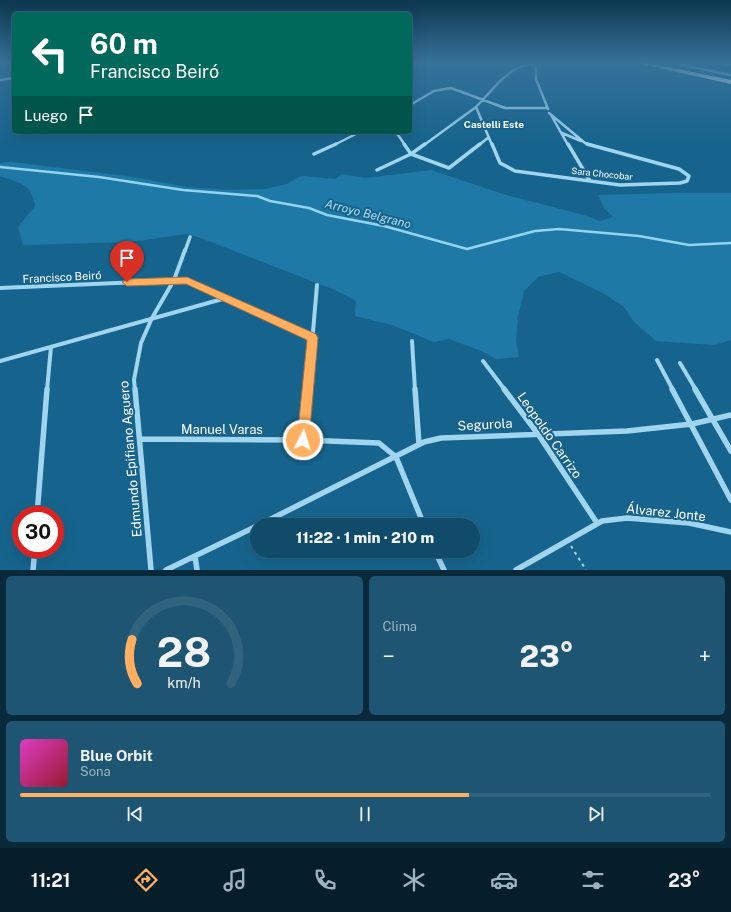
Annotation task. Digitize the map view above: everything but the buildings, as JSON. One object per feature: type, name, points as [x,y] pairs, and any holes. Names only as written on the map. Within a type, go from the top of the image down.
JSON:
[{"type":"street","points":[[412,104],[436,89],[442,89]]},
{"type":"street","points":[[453,89],[505,108],[547,108]]},
{"type":"street","points":[[377,170],[411,154],[476,107],[494,89]]},
{"type":"street","points":[[540,89],[549,113],[590,181]]},
{"type":"street","points":[[397,134],[411,154],[449,168],[489,136],[476,107]]},
{"type":"street","points":[[549,113],[585,143]]},
{"type":"street","points":[[562,133],[585,143]]},
{"type":"street","points":[[314,154],[356,134]]},
{"type":"street","name":"Sara Chocobar","points":[[489,136],[500,163],[515,170],[628,185],[680,183],[687,181],[689,176],[678,169],[585,143]]},
{"type":"street","name":"Edmundo Epifiano Aguero","points":[[151,570],[134,380],[141,343],[152,318],[174,280],[190,237]]},
{"type":"street","name":"Francisco Beiró","points":[[0,288],[187,280],[312,338]]},
{"type":"street","points":[[303,440],[317,285]]},
{"type":"street","name":"Francisco Beiró","points":[[0,292],[16,288]]},
{"type":"street","points":[[0,361],[226,298]]},
{"type":"street","points":[[412,342],[419,444]]},
{"type":"street","points":[[38,506],[51,347]]},
{"type":"street","points":[[657,360],[731,500]]},
{"type":"street","name":"Leopoldo Carrizo","points":[[483,361],[538,434],[597,524]]},
{"type":"street","points":[[680,363],[714,419],[731,451]]},
{"type":"street","name":"Segurola","points":[[272,518],[396,457],[419,444],[441,438],[627,431],[692,424],[731,415]]},
{"type":"street","name":"Manuel Varas","points":[[140,439],[303,440],[379,443],[396,457]]},
{"type":"street","points":[[396,457],[421,518]]},
{"type":"street","name":"Álvarez Jonte","points":[[516,570],[602,521],[627,518],[689,523],[731,532]]},
{"type":"street","name":"Segurola","points":[[166,570],[250,529]]},
{"type":"street","points":[[195,556],[197,570]]},
{"type":"street","points":[[33,570],[34,558]]},
{"type":"street","points":[[439,558],[444,570]]},
{"type":"path","points":[[567,540],[586,570]]},
{"type":"shaded area","points":[[12,162],[133,177],[187,187],[229,190],[265,189],[287,184],[301,176],[335,179],[342,174],[365,178],[431,170],[506,195],[584,215],[600,221],[613,217],[604,208],[598,195],[731,193],[731,340],[714,345],[656,341],[634,322],[624,307],[603,293],[559,272],[538,277],[524,291],[518,316],[516,341],[519,357],[496,359],[481,351],[449,339],[434,342],[392,325],[355,316],[356,301],[335,290],[198,237],[186,234],[130,242],[23,245],[18,227],[35,206],[28,188],[0,176],[0,163]]},
{"type":"waterway","name":"Arroyo Belgrano","points":[[0,167],[99,177],[183,190],[257,196],[270,201],[309,208],[327,215],[384,226],[467,249],[535,231],[559,229],[639,236],[689,245],[731,243]]},
{"type":"district","name":"Castelli Este","points":[[494,124]]},
{"type":"route","points":[[127,282],[187,280],[312,338],[303,440]]}]
